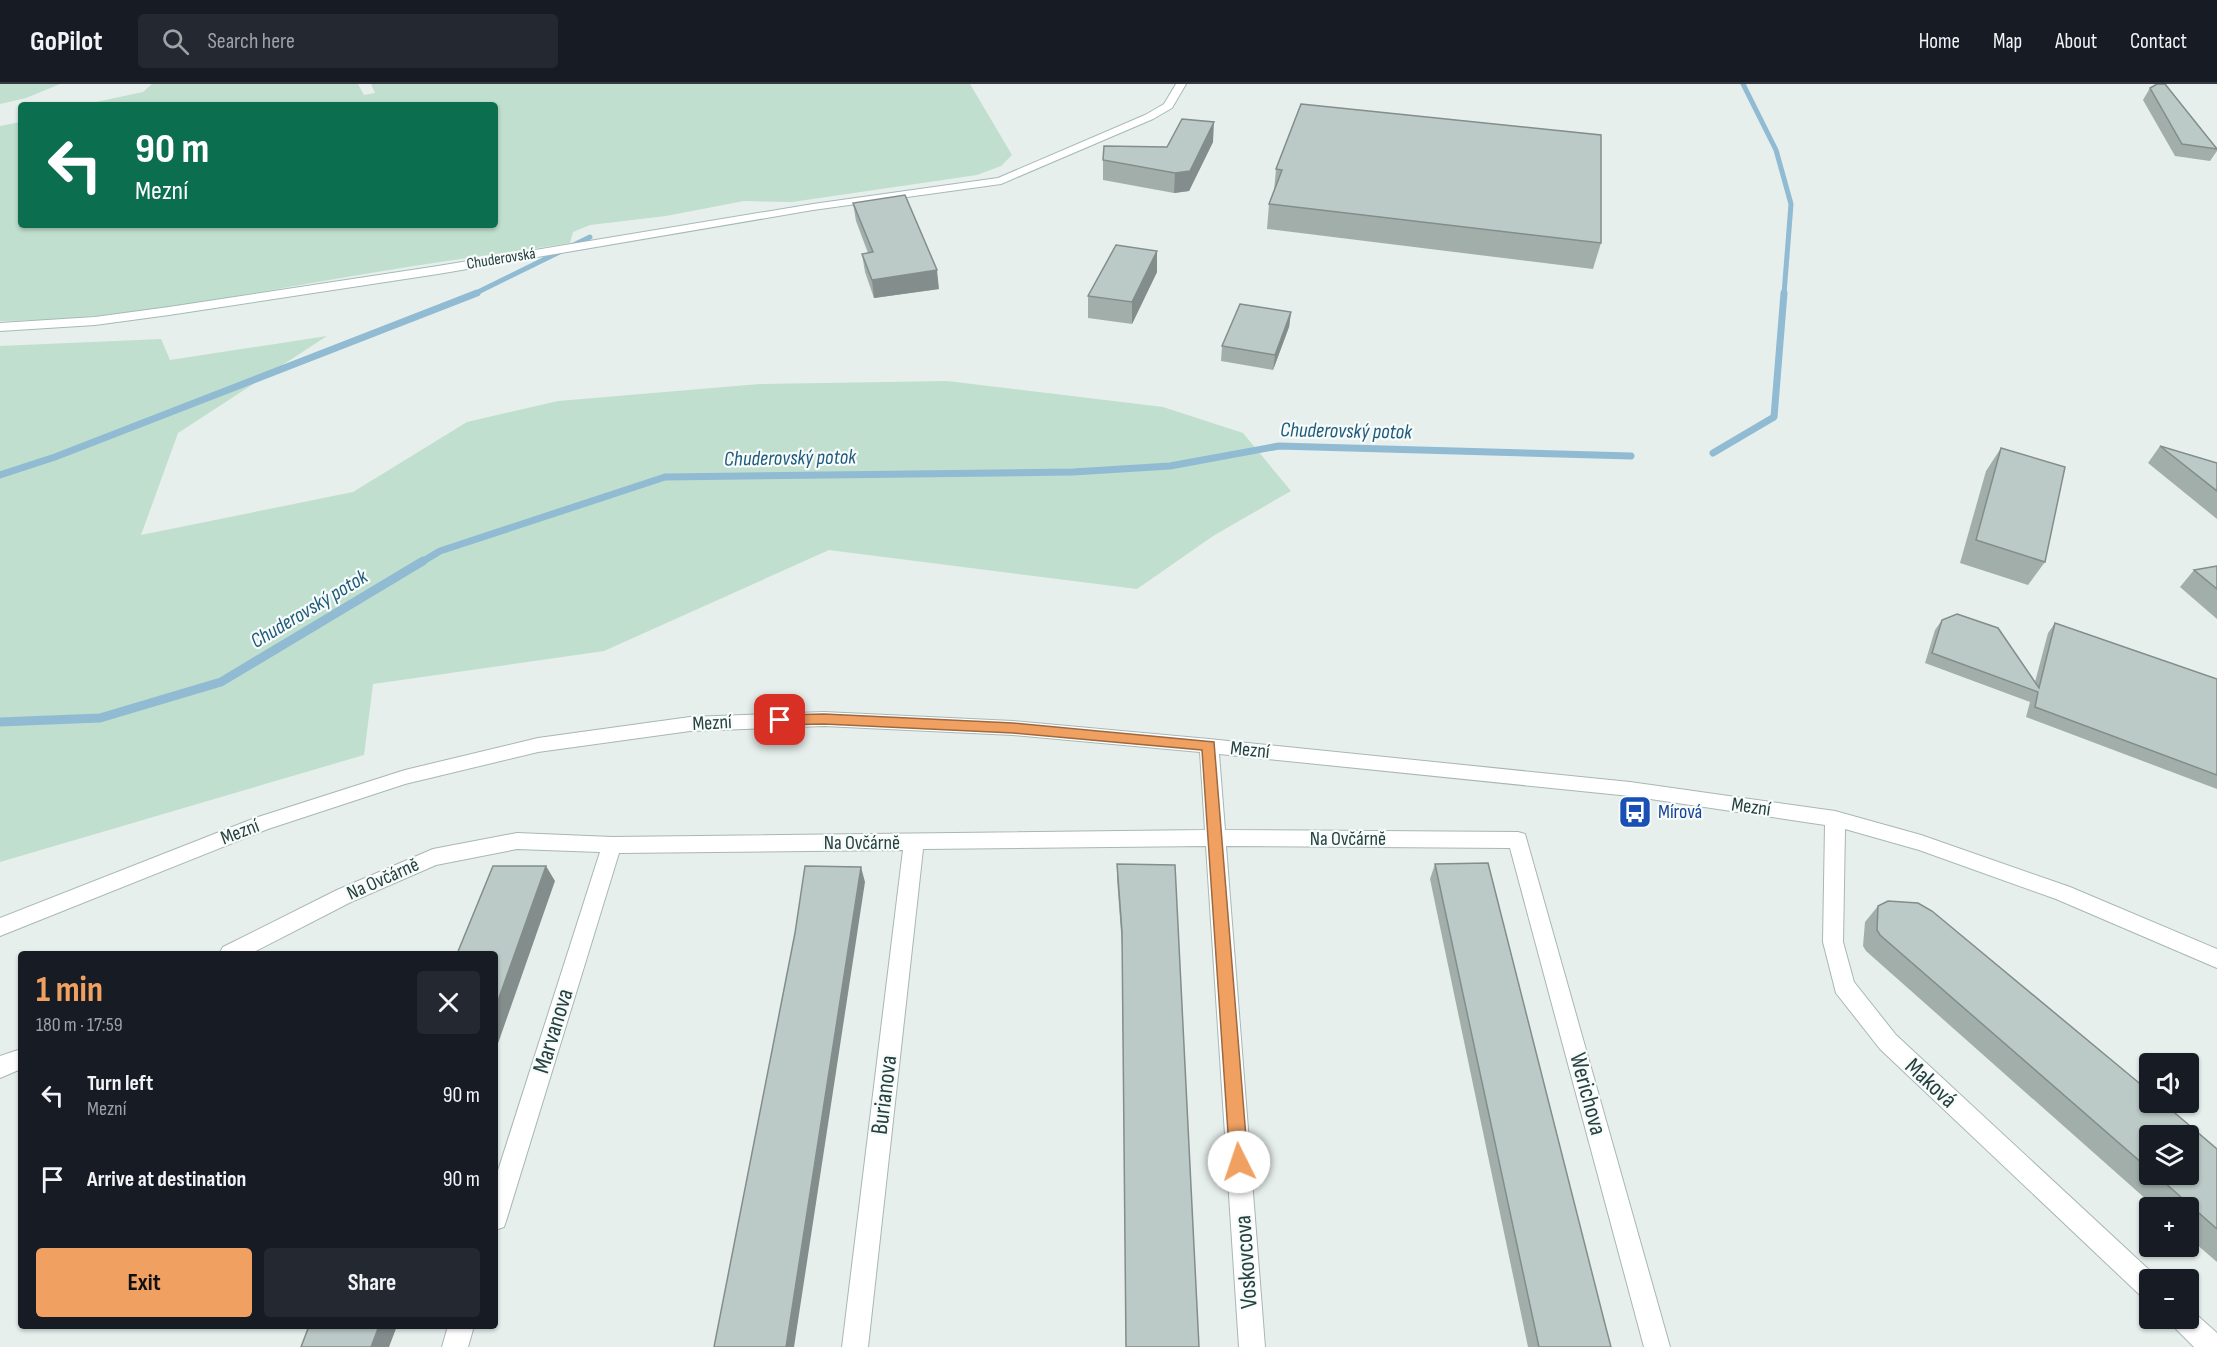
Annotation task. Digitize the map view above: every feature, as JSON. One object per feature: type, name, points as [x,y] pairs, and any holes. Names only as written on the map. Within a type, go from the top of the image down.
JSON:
[{"type":"street","name":"Chuderovská","points":[[0,327],[95,321],[169,311],[813,207],[1001,181],[1149,117],[1168,106],[1181,84]]},
{"type":"street","name":"Mezní","points":[[0,927],[262,823],[405,777],[538,746],[690,724],[824,719],[1013,728],[1209,746],[1630,789],[1835,819],[1921,843],[2063,893],[2217,959]]},
{"type":"street","name":"Voskovcova","points":[[1209,746],[1252,1347]]},
{"type":"street","name":"Maková","points":[[1835,819],[1833,942],[1844,986],[1888,1042],[2139,1277]]},
{"type":"street","name":"Na Ovčárně","points":[[236,951],[344,896],[433,857],[517,841],[612,844],[914,843],[1215,838],[1518,840]]},
{"type":"street","name":"Werichova","points":[[1518,840],[1657,1347]]},
{"type":"street","name":"Burianova","points":[[855,1347],[914,843]]},
{"type":"street","name":"Marvanova","points":[[498,1208],[612,844]]},
{"type":"street","points":[[0,1067],[18,1060]]},
{"type":"street","points":[[455,1347],[460,1329]]},
{"type":"street","points":[[2195,1329],[2214,1347]]},
{"type":"green space","points":[[0,84],[60,84],[26,98],[0,104]]},
{"type":"green space","points":[[152,84],[358,84],[364,95],[375,93],[371,84],[970,84],[1012,155],[1001,166],[977,175],[792,202],[744,201],[666,216],[590,225],[573,232],[570,243],[126,313],[0,321],[0,126],[18,123],[18,228],[498,228],[498,102],[96,102],[143,92]]},
{"type":"green space","points":[[327,336],[178,433],[141,535],[353,492],[467,422],[558,401],[760,384],[947,381],[1163,407],[1243,433],[1291,491],[1213,536],[1137,589],[829,550],[604,651],[373,684],[364,755],[0,862],[0,346],[161,339],[170,360]]},
{"type":"building","points":[[2157,84],[2165,84],[2217,149],[2182,144],[2150,88]]},
{"type":"building","points":[[1301,104],[1601,135],[1601,243],[1269,204],[1282,170],[1276,169]]},
{"type":"building","points":[[1182,119],[1214,122],[1190,171],[1175,173],[1103,160],[1104,146],[1167,147]]},
{"type":"building","points":[[905,195],[937,270],[872,280],[862,254],[873,252],[853,203]]},
{"type":"building","points":[[1116,245],[1157,251],[1132,302],[1088,296]]},
{"type":"building","points":[[1240,304],[1291,312],[1275,355],[1222,346]]},
{"type":"building","points":[[2160,446],[2217,463],[2217,491]]},
{"type":"building","points":[[2001,448],[2065,467],[2045,562],[1976,540]]},
{"type":"building","points":[[2217,566],[2217,589],[2194,570]]},
{"type":"building","points":[[1957,614],[1998,628],[2039,688],[2055,623],[2217,679],[2217,775],[2035,707],[2038,692],[1932,653],[1942,620]]},
{"type":"building","points":[[1488,863],[1611,1347],[1539,1347],[1435,864]]},
{"type":"building","points":[[1117,864],[1175,865],[1199,1347],[1126,1347],[1122,932]]},
{"type":"building","points":[[493,866],[546,866],[498,1001],[498,951],[458,951]]},
{"type":"building","points":[[805,866],[861,867],[786,1347],[714,1347],[795,933]]},
{"type":"building","points":[[1888,901],[1918,903],[1932,911],[2139,1083],[2139,1113],[2175,1113],[2189,1125],[2139,1125],[2139,1160],[1880,935],[1877,930],[1878,906]]},
{"type":"building","points":[[2199,1134],[2217,1149],[2217,1229],[2199,1213],[2199,1197],[2181,1197],[2167,1185],[2199,1185]]},
{"type":"building","points":[[308,1329],[378,1329],[371,1347],[301,1347]]},
{"type":"waterway","name":"Chuderovský potok","points":[[1743,84],[1776,150],[1791,204],[1784,294]]},
{"type":"waterway","points":[[474,294],[590,237]]},
{"type":"waterway","points":[[0,475],[55,457],[477,293]]},
{"type":"waterway","name":"Chuderovský potok","points":[[1713,453],[1774,417],[1784,293]]},
{"type":"waterway","name":"Chuderovský potok","points":[[420,563],[440,551],[665,477],[1073,472],[1170,466],[1279,446],[1631,456]]},
{"type":"waterway","name":"Chuderovský potok","points":[[0,722],[100,718],[221,682],[423,561]]},
{"type":"place","name":"Mírová","points":[[1635,812]]},
{"type":"route","points":[[780,720],[824,719],[1013,728],[1209,746],[1239,1162]]}]
